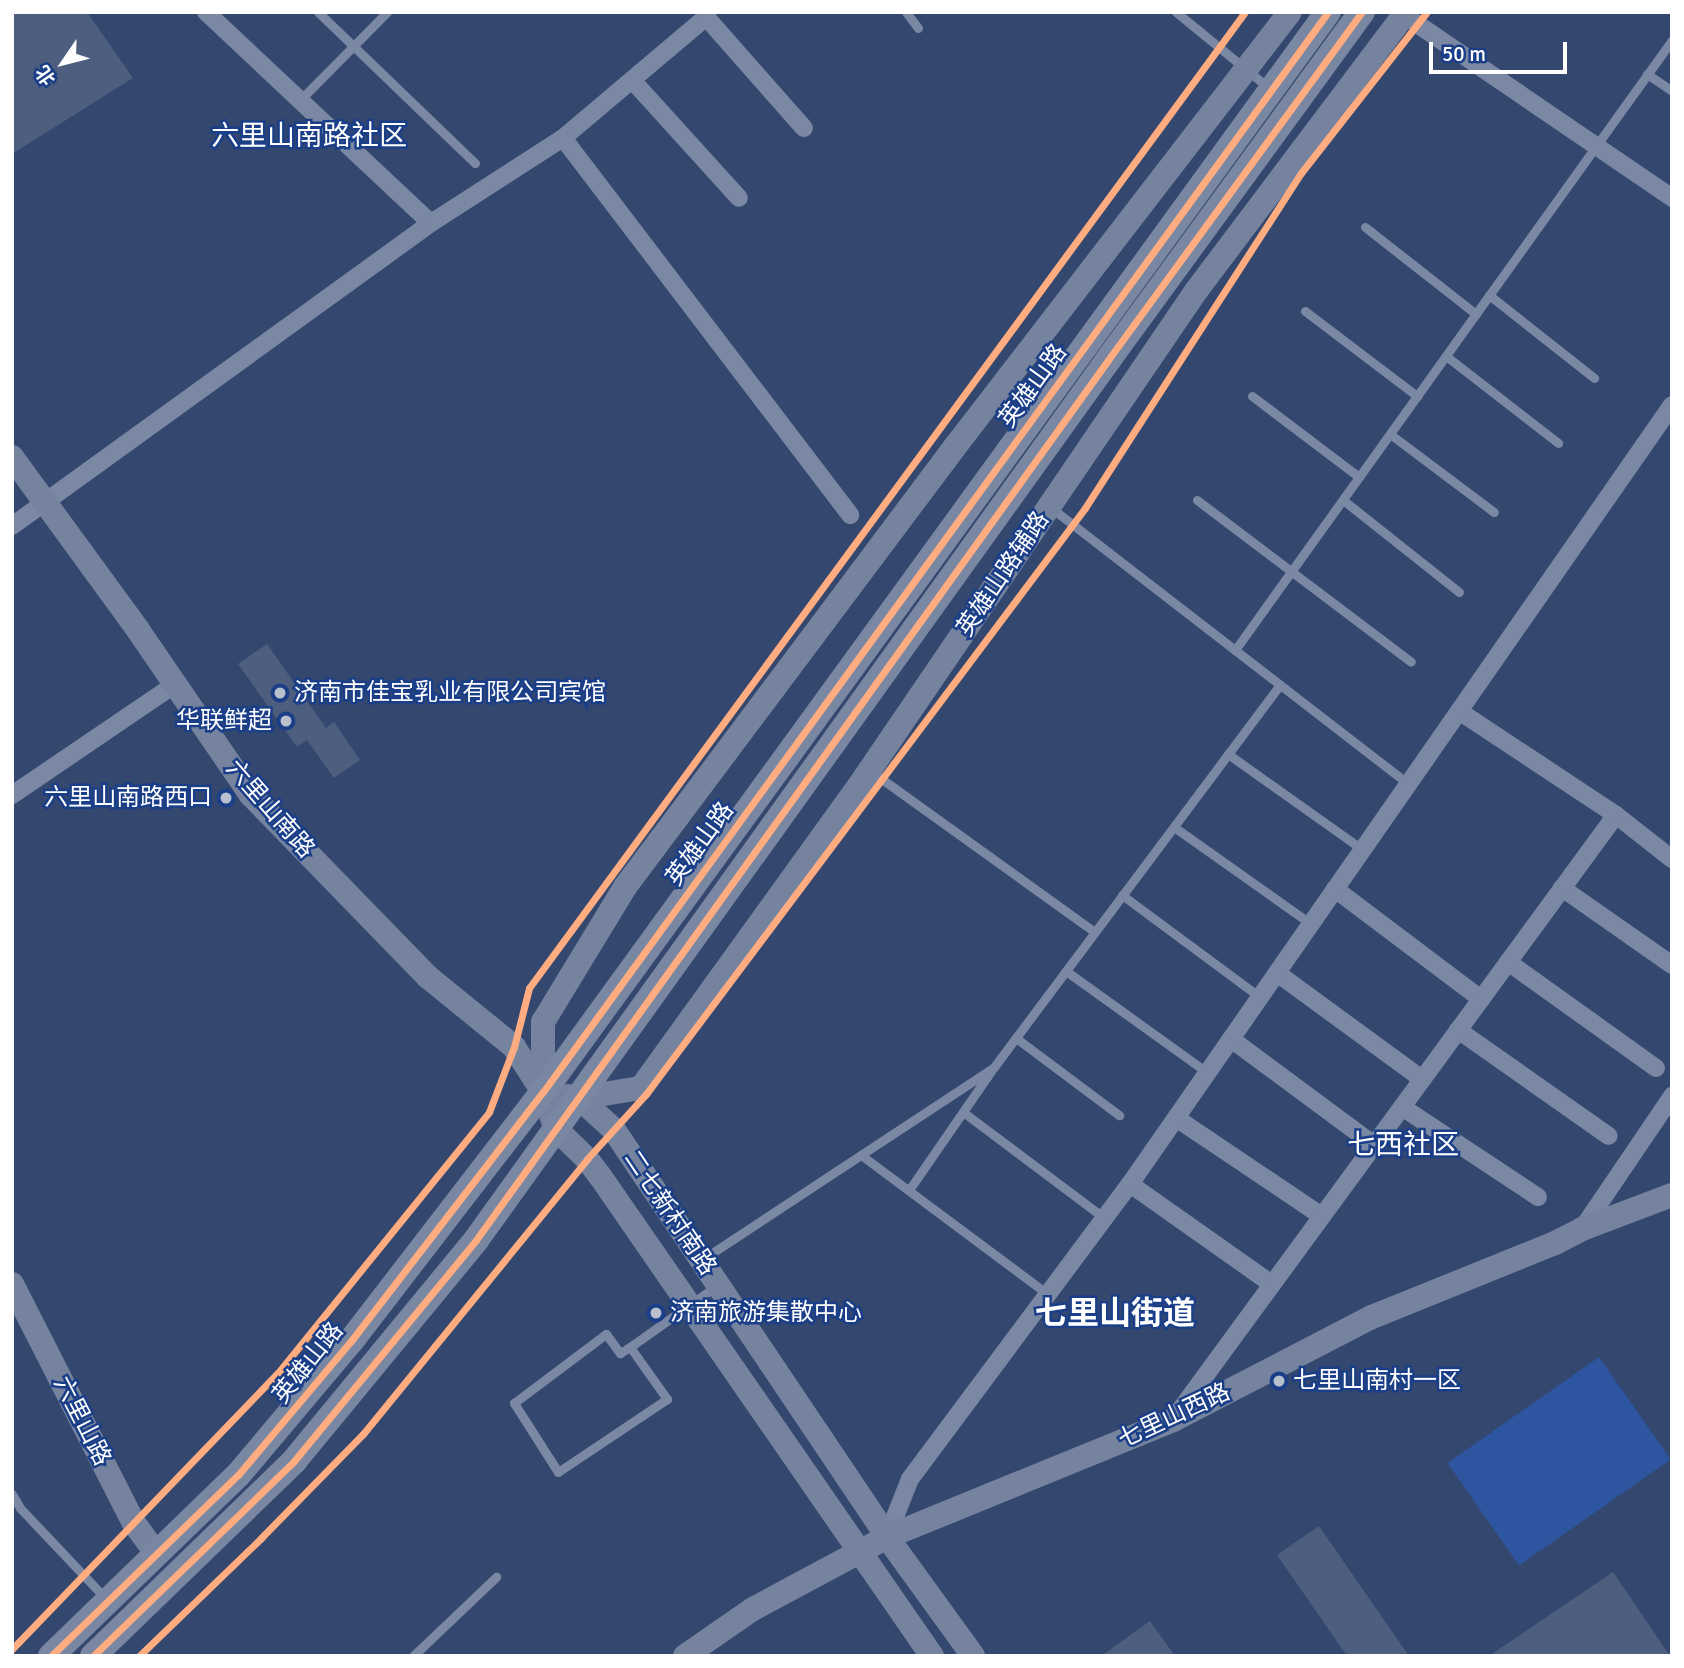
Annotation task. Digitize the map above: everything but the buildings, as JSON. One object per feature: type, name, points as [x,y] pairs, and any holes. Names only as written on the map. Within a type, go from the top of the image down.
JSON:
[{"type":"main road","name":"英雄山路","points":[[51,1656],[239,1475],[279,1429],[543,1092],[1328,12]]},
{"type":"main road","name":"英雄山路","points":[[93,1656],[293,1461],[477,1240],[1108,360],[1362,12]]},
{"type":"street","points":[[206,12],[431,223]]},
{"type":"street","points":[[579,1098],[543,1092],[543,1022],[625,887],[954,448],[1290,12]]},
{"type":"street","points":[[1405,14],[1672,198]]},
{"type":"street","name":"英雄山路辅路","points":[[579,1098],[641,1088],[870,770],[1196,291],[1405,14]]},
{"type":"street","points":[[12,526],[431,223],[563,138],[706,17],[804,128]]},
{"type":"street","points":[[632,80],[739,198]]},
{"type":"street","points":[[563,138],[850,515]]},
{"type":"street","points":[[887,1537],[910,1479],[1046,1293],[1130,1184],[1672,405]]},
{"type":"street","name":"六里山南路","points":[[12,457],[251,795],[428,978],[514,1047],[543,1092]]},
{"type":"street","points":[[12,795],[174,685]]},
{"type":"street","points":[[1460,710],[1616,815],[1672,859]]},
{"type":"street","points":[[1173,1420],[1616,815]]},
{"type":"street","points":[[1562,888],[1672,965]]},
{"type":"street","points":[[1335,889],[1481,999]]},
{"type":"street","points":[[1508,962],[1657,1068]]},
{"type":"street","points":[[1277,973],[1422,1079]]},
{"type":"street","points":[[1458,1030],[1609,1136]]},
{"type":"street","points":[[1231,1039],[1374,1145]]},
{"type":"street","name":"二七新村南路","points":[[543,1092],[556,1129],[587,1159],[928,1654]]},
{"type":"street","points":[[1581,1229],[1672,1096]]},
{"type":"street","name":"二七新村南路","points":[[579,1098],[614,1130],[887,1537],[973,1656]]},
{"type":"street","points":[[1402,1107],[1538,1197]]},
{"type":"street","points":[[1176,1118],[1322,1216]]},
{"type":"street","points":[[1130,1184],[1272,1284]]},
{"type":"street","name":"七里山西路","points":[[685,1656],[753,1609],[887,1537],[1173,1420],[1372,1317],[1555,1243],[1581,1229],[1672,1195]]},
{"type":"street","name":"六里山路","points":[[12,1284],[134,1523],[157,1555]]},
{"type":"lane","points":[[318,12],[352,48],[475,163]]},
{"type":"lane","points":[[300,100],[387,12]]},
{"type":"lane","points":[[906,12],[918,28]]},
{"type":"lane","points":[[1176,12],[1271,90]]},
{"type":"lane","points":[[1235,650],[1672,40]]},
{"type":"lane","points":[[1647,74],[1672,91]]},
{"type":"lane","points":[[1365,227],[1476,314]]},
{"type":"lane","points":[[1489,295],[1594,378]]},
{"type":"lane","points":[[1305,311],[1417,396]]},
{"type":"lane","points":[[1446,356],[1558,443]]},
{"type":"lane","points":[[1252,396],[1359,477]]},
{"type":"lane","points":[[1390,434],[1494,512]]},
{"type":"lane","points":[[1197,500],[1411,662]]},
{"type":"lane","points":[[1343,500],[1459,592]]},
{"type":"lane","points":[[1049,507],[1408,784]]},
{"type":"lane","points":[[909,1190],[994,1067],[1280,685]]},
{"type":"lane","points":[[1228,754],[1363,850]]},
{"type":"lane","points":[[870,770],[1095,932]]},
{"type":"lane","points":[[1174,827],[1311,924]]},
{"type":"lane","points":[[1122,895],[1260,997]]},
{"type":"lane","points":[[1066,971],[1208,1073]]},
{"type":"lane","points":[[1016,1038],[1119,1115]]},
{"type":"lane","points":[[702,1260],[994,1067]]},
{"type":"lane","points":[[963,1112],[1104,1218]]},
{"type":"lane","points":[[861,1155],[1046,1293]]},
{"type":"lane","points":[[630,1346],[667,1399],[558,1472],[513,1404],[606,1334],[620,1353],[630,1346],[688,1306],[718,1285]]},
{"type":"lane","points":[[12,1494],[20,1508],[108,1602]]},
{"type":"lane","points":[[413,1656],[496,1577]]},
{"type":"shaded area","points":[[1599,1357],[1671,1459],[1519,1566],[1447,1463]]},
{"type":"cycle path","points":[[12,1649],[277,1374],[489,1112],[514,1047],[529,988],[1245,12]]},
{"type":"cycle path","points":[[51,1656],[238,1475],[351,1341],[543,1092],[1328,12]]},
{"type":"cycle path","points":[[93,1656],[294,1461],[476,1240],[1108,360],[1362,12]]},
{"type":"cycle path","points":[[139,1656],[363,1434],[587,1159],[646,1094],[1085,508],[1301,173],[1427,12]]},
{"type":"place","name":"济南市佳宝乳业有限公司宾馆","points":[[280,693]]},
{"type":"place","name":"华联鲜超","points":[[286,721]]},
{"type":"place","name":"六里山南路西口","points":[[226,798]]},
{"type":"place","name":"济南旅游集散中心","points":[[656,1313]]},
{"type":"place","name":"七里山南村一区","points":[[1279,1381]]},
{"type":"district","name":"六里山南路社区","points":[[309,136]]},
{"type":"district","name":"七西社区","points":[[1403,1145]]},
{"type":"district","name":"七里山街道","points":[[1115,1314]]}]
